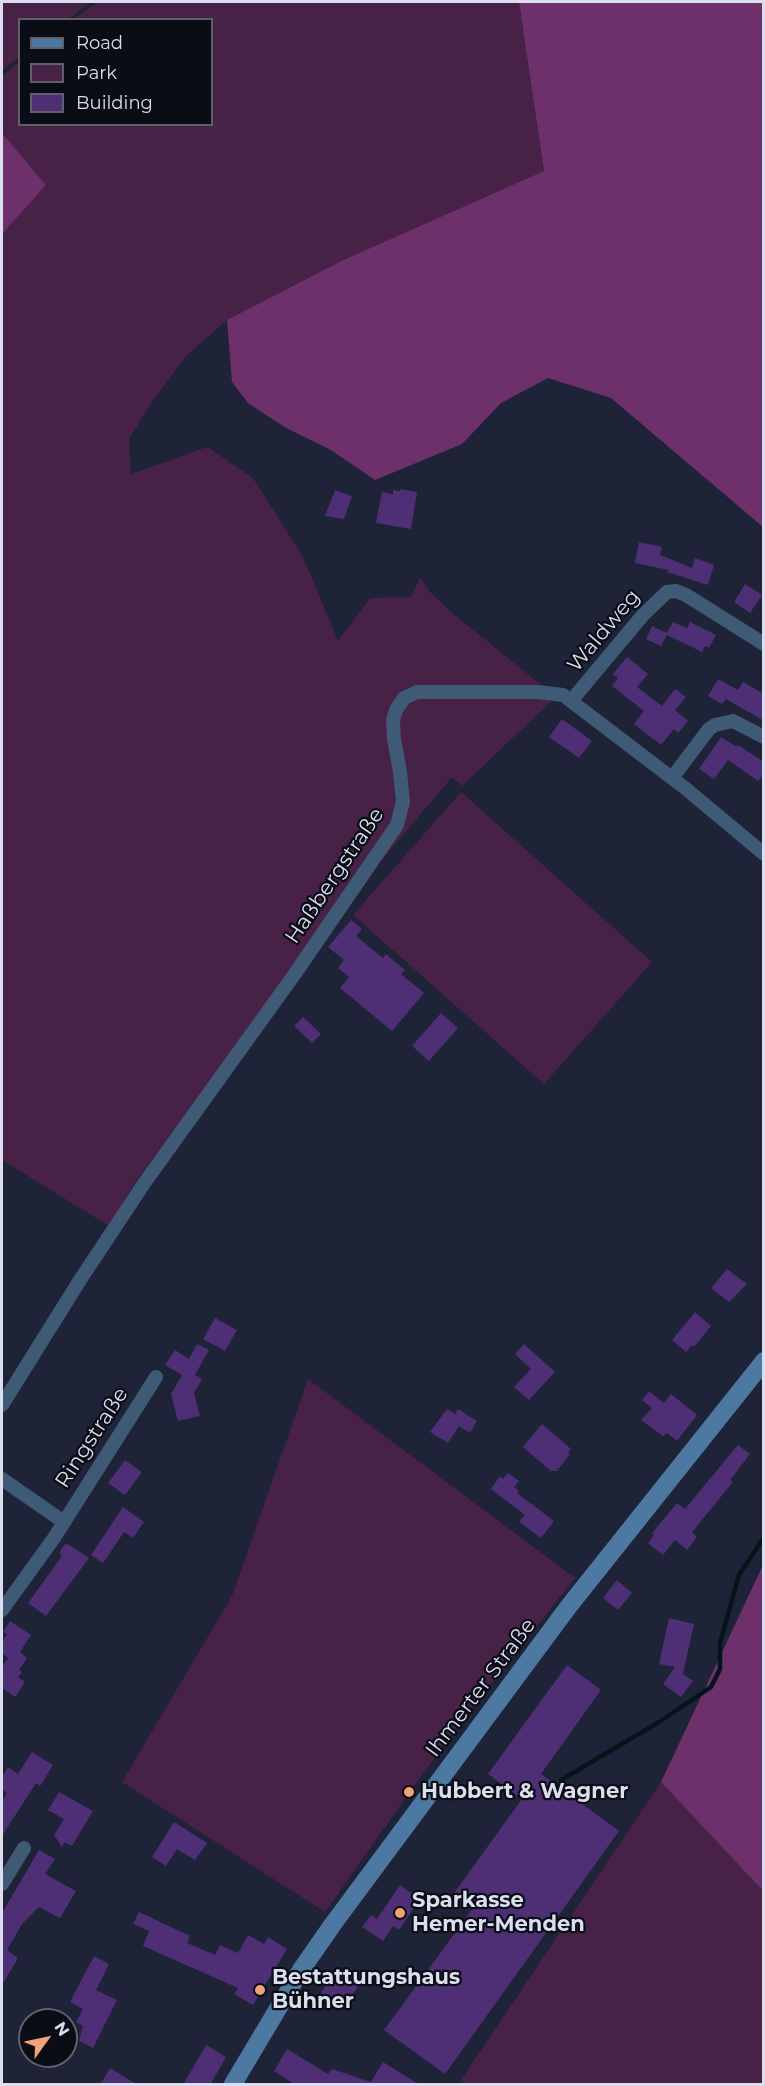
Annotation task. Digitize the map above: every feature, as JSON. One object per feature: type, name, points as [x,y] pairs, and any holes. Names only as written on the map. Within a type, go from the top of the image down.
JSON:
[{"type":"main road","name":"Ihmerter Straße","points":[[233,2085],[301,1970],[333,1924],[569,1606],[764,1361]]},
{"type":"street","name":"Waldweg","points":[[571,701],[643,615],[667,592],[676,591],[686,595],[764,644]]},
{"type":"street","name":"Haßbergstraße","points":[[2,1405],[145,1182],[294,975],[397,825],[403,802],[393,720],[399,704],[410,695],[431,692],[538,692],[563,695],[717,813],[764,854]]},
{"type":"street","points":[[672,778],[709,729],[715,725],[733,721],[764,737]]},
{"type":"street","name":"Ringstraße","points":[[2,1610],[64,1522],[156,1377]]},
{"type":"street","name":"Ringstraße","points":[[2,1479],[64,1522]]},
{"type":"street","points":[[2,1884],[24,1848]]},
{"type":"green space","points":[[2,2],[91,2],[69,18],[18,18],[18,58],[2,71]]},
{"type":"green space","points":[[97,2],[519,2],[544,171],[341,261],[227,320],[185,357],[150,405],[129,439],[131,474],[207,447],[253,478],[303,557],[338,641],[370,598],[411,597],[420,577],[430,592],[450,611],[556,697],[462,786],[452,777],[382,860],[370,862],[293,972],[136,1181],[109,1226],[2,1160],[2,234],[46,185],[2,133],[2,76],[18,63],[18,126],[213,126],[213,18],[75,18]]},
{"type":"green space","points":[[461,792],[652,962],[544,1084],[353,915]]},
{"type":"green space","points":[[308,1379],[575,1578],[450,1735],[325,1912],[122,1782],[232,1596]]},
{"type":"green space","points":[[661,1782],[763,1891],[763,2084],[466,2084],[461,2080]]},
{"type":"shaded area","points":[[519,2],[763,2],[763,527],[611,398],[548,378],[501,403],[462,444],[375,480],[331,450],[286,428],[248,403],[232,382],[227,320],[341,261],[544,171]]},
{"type":"shaded area","points":[[2,133],[46,185],[2,234]]},
{"type":"shaded area","points":[[763,1565],[763,1891],[661,1782]]},
{"type":"building","points":[[401,489],[417,492],[411,529],[376,523],[382,492],[393,494],[393,490],[400,491]]},
{"type":"building","points":[[335,490],[352,496],[344,519],[325,516]]},
{"type":"building","points":[[639,542],[662,547],[660,555],[692,568],[695,558],[714,565],[708,585],[667,572],[669,570],[635,563]]},
{"type":"building","points":[[745,584],[762,595],[750,613],[734,602]]},
{"type":"building","points":[[673,622],[687,628],[690,622],[716,635],[709,648],[705,646],[702,652],[667,635],[661,646],[646,639],[652,626],[667,633]]},
{"type":"building","points":[[627,657],[648,674],[637,687],[662,706],[675,689],[686,697],[675,710],[688,721],[678,733],[674,729],[661,745],[634,724],[644,711],[612,686],[618,678],[613,674]]},
{"type":"building","points":[[718,679],[738,690],[743,682],[764,694],[764,721],[726,699],[722,704],[708,696]]},
{"type":"building","points":[[562,719],[592,741],[579,758],[549,737]]},
{"type":"building","points":[[721,737],[764,762],[764,773],[758,781],[728,760],[714,779],[699,769]]},
{"type":"building","points":[[351,920],[362,929],[356,936],[383,958],[386,954],[405,970],[401,974],[424,993],[392,1031],[340,988],[349,977],[338,968],[344,960],[328,947]]},
{"type":"building","points":[[441,1013],[458,1028],[429,1061],[412,1046]]},
{"type":"building","points":[[303,1017],[321,1034],[312,1043],[294,1026]]},
{"type":"building","points":[[727,1269],[747,1284],[729,1302],[711,1288]]},
{"type":"building","points":[[695,1312],[711,1326],[694,1347],[692,1345],[686,1352],[672,1340]]},
{"type":"building","points":[[215,1318],[237,1330],[225,1351],[203,1339]]},
{"type":"building","points":[[197,1344],[209,1350],[195,1375],[202,1379],[194,1393],[200,1416],[178,1421],[171,1394],[182,1375],[165,1365],[175,1350],[189,1359]]},
{"type":"building","points":[[524,1344],[555,1372],[529,1400],[514,1387],[531,1369],[515,1354]]},
{"type":"building","points":[[649,1391],[664,1403],[671,1394],[697,1415],[677,1441],[667,1433],[663,1436],[641,1420],[652,1408],[642,1400]]},
{"type":"building","points":[[447,1409],[455,1414],[458,1409],[477,1421],[470,1433],[459,1426],[448,1443],[430,1432]]},
{"type":"building","points":[[542,1424],[571,1449],[568,1452],[570,1454],[557,1471],[551,1471],[523,1447]]},
{"type":"building","points":[[738,1445],[750,1454],[730,1480],[733,1482],[692,1532],[697,1537],[687,1550],[675,1540],[663,1555],[648,1543],[654,1535],[652,1533],[677,1503],[685,1509]]},
{"type":"building","points":[[125,1460],[142,1472],[125,1495],[108,1483]]},
{"type":"building","points":[[508,1473],[519,1481],[514,1487],[519,1491],[517,1493],[554,1521],[541,1538],[519,1522],[525,1515],[491,1489],[500,1476],[503,1479]]},
{"type":"building","points":[[123,1507],[144,1522],[133,1538],[124,1532],[103,1563],[91,1555]]},
{"type":"building","points":[[66,1543],[89,1558],[46,1616],[28,1603],[62,1556],[59,1553]]},
{"type":"building","points":[[617,1580],[632,1593],[618,1610],[603,1598]]},
{"type":"building","points":[[669,1618],[694,1624],[683,1674],[693,1681],[681,1697],[663,1684],[675,1667],[659,1664]]},
{"type":"building","points":[[10,1621],[31,1635],[20,1652],[27,1658],[19,1670],[22,1672],[18,1677],[25,1682],[15,1697],[2,1688],[2,1667],[8,1658],[2,1653],[2,1642],[7,1634],[3,1632]]},
{"type":"building","points":[[567,1665],[601,1690],[541,1774],[619,1831],[445,2074],[384,2030],[474,1907],[454,1893],[522,1799],[488,1774]]},
{"type":"building","points":[[32,1752],[53,1765],[40,1786],[36,1783],[2,1836],[2,1801],[7,1793],[2,1789],[2,1777],[8,1767],[18,1774]]},
{"type":"building","points":[[59,1792],[93,1811],[72,1846],[65,1842],[62,1847],[54,1835],[64,1819],[48,1810]]},
{"type":"building","points":[[174,1822],[207,1843],[195,1860],[177,1849],[166,1866],[152,1857]]},
{"type":"building","points":[[39,1850],[55,1859],[45,1874],[76,1891],[60,1918],[39,1907],[22,1924],[7,1950],[18,1958],[2,1985],[2,1913]]},
{"type":"building","points":[[400,1885],[420,1899],[399,1930],[393,1926],[383,1941],[362,1927],[371,1915],[377,1919]]},
{"type":"building","points":[[139,1912],[190,1936],[187,1943],[215,1955],[220,1945],[238,1953],[248,1935],[264,1944],[268,1937],[287,1949],[253,2005],[234,1994],[238,1988],[143,1946],[149,1931],[133,1924]]},
{"type":"building","points":[[94,1956],[109,1964],[96,1990],[117,2000],[93,2048],[79,2041],[83,2026],[78,2023],[78,2018],[83,2009],[70,2002]]},
{"type":"building","points":[[336,1968],[345,1974],[350,1968],[364,1977],[352,1996],[347,1993],[343,1998],[337,1994],[333,2001],[321,1993]]},
{"type":"building","points":[[206,2045],[226,2057],[210,2085],[183,2085]]},
{"type":"building","points":[[287,2049],[328,2074],[332,2069],[371,2082],[383,2062],[420,2085],[296,2085],[274,2071]]},
{"type":"building","points":[[110,2068],[138,2085],[100,2085]]},
{"type":"waterway","points":[[561,1780],[659,1722],[711,1687],[720,1669],[720,1643],[739,1575],[764,1537]]},
{"type":"place","name":"Hubbert & Wagner","points":[[409,1792]]},
{"type":"place","name":"Sparkasse Hemer-Menden","points":[[400,1913]]},
{"type":"place","name":"Bestattungshaus Bühner","points":[[260,1990]]}]
